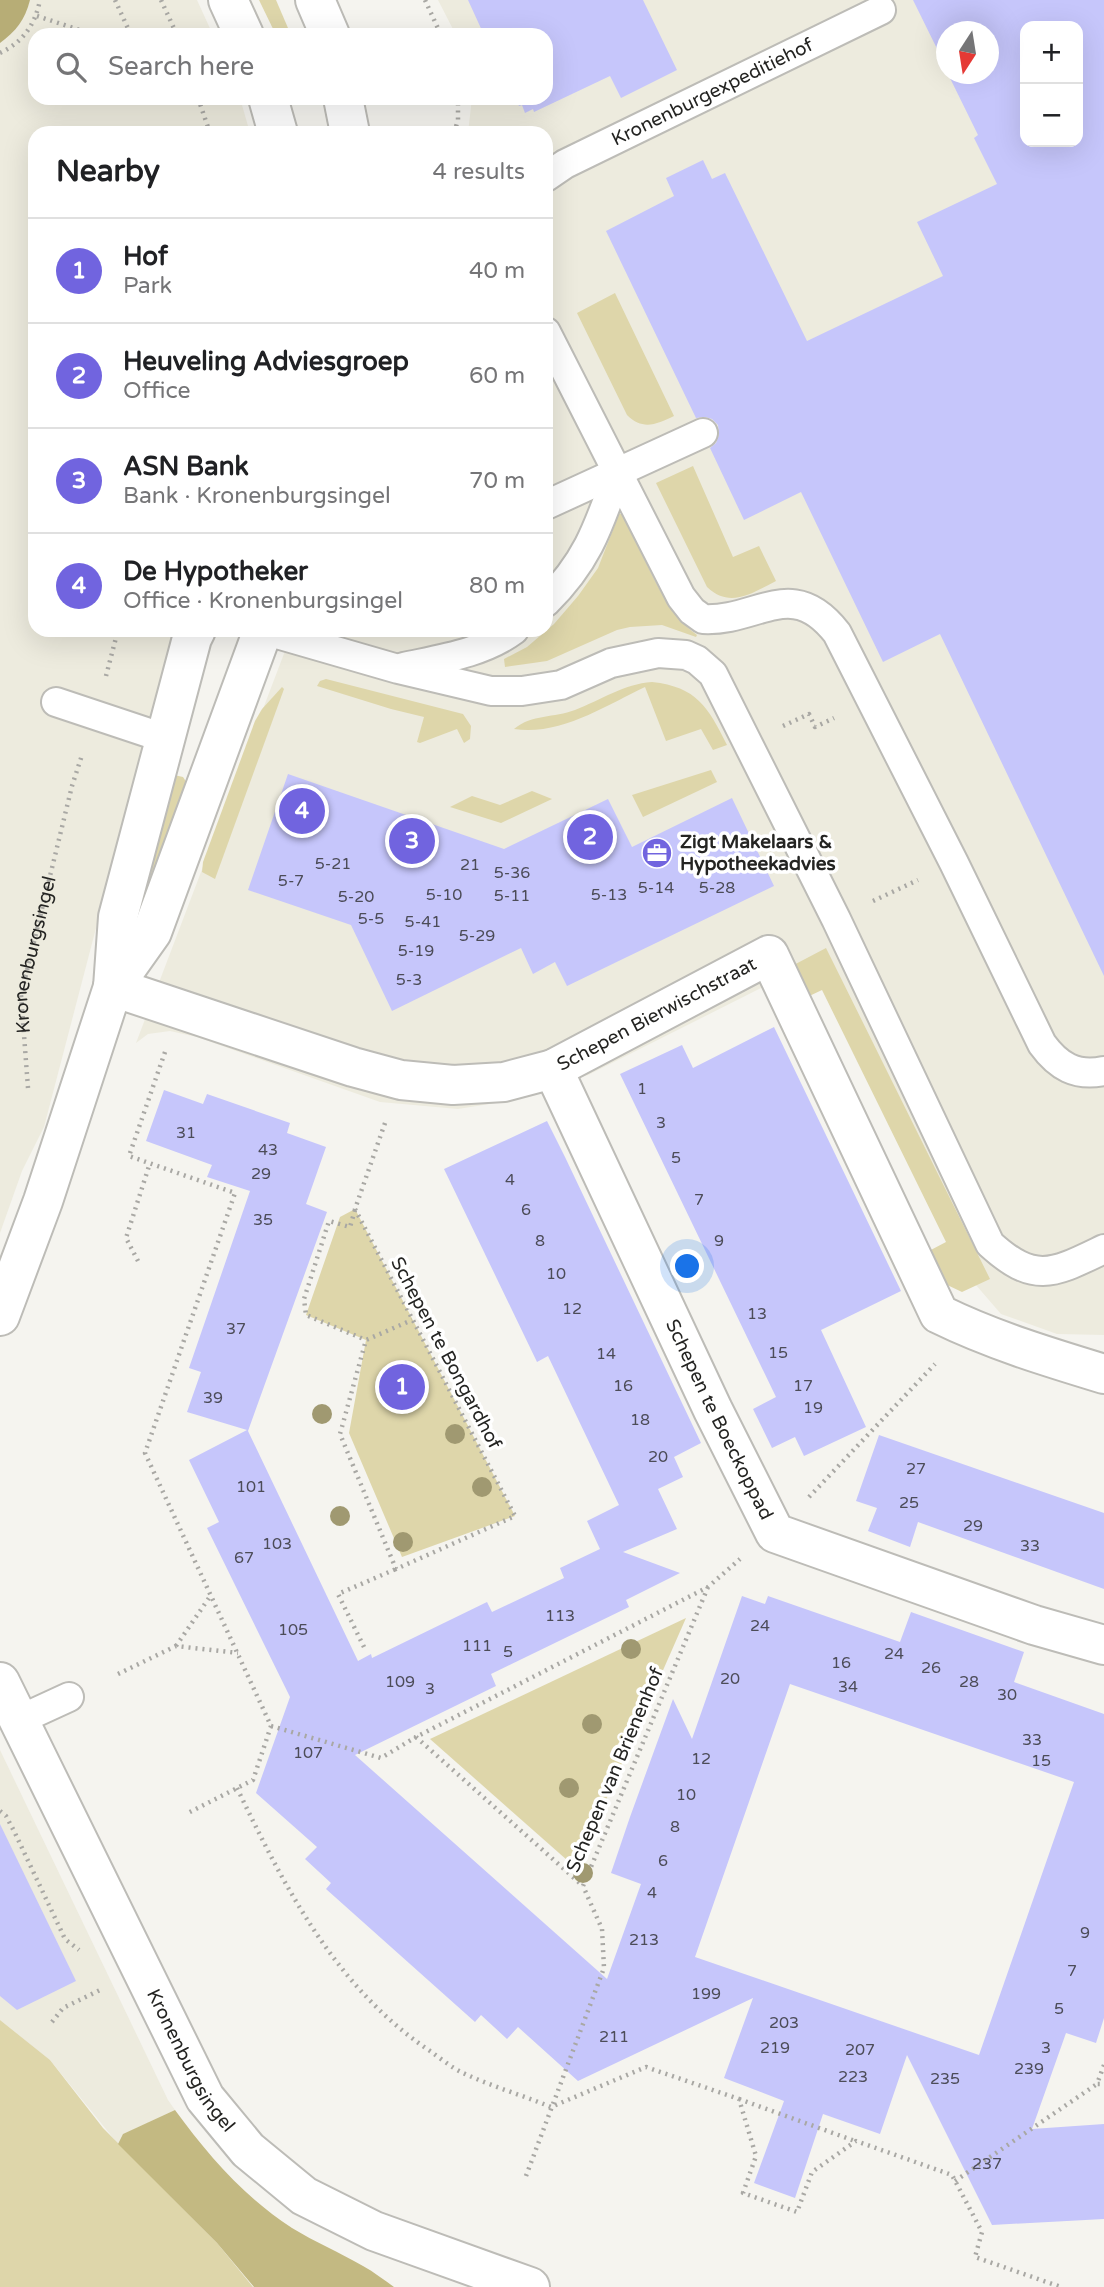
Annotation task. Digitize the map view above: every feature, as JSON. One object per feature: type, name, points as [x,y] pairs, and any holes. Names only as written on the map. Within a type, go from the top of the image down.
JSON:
[{"type":"street","points":[[228,0],[241,28]]},
{"type":"street","points":[[316,0],[327,28]]},
{"type":"street","points":[[270,105],[276,126]]},
{"type":"street","points":[[344,105],[349,126]]},
{"type":"street","points":[[0,1317],[43,1201],[113,987],[118,917],[192,637]]},
{"type":"street","points":[[113,987],[152,933],[260,637]]},
{"type":"street","points":[[164,738],[216,754]]},
{"type":"street","name":"Schepen Bierwischstraat","points":[[113,987],[352,1067],[401,1080],[453,1086],[504,1082],[553,1069],[769,955],[939,1314],[968,1328],[1104,1374]]},
{"type":"street","name":"Schepen te Boeckoppad","points":[[553,1069],[713,1410],[775,1533],[1034,1625],[1104,1645]]},
{"type":"street","name":"Kronenburgsingel","points":[[0,1682],[205,2098],[248,2150],[303,2196],[373,2231],[530,2287]]},
{"type":"lane","name":"Kronenburgexpeditiehof","points":[[553,172],[881,10]]},
{"type":"lane","points":[[553,346],[681,597],[692,611],[703,620],[720,620],[781,604],[797,603],[814,609],[828,620],[838,633],[1047,1052],[1053,1060],[1071,1071],[1092,1074],[1104,1071]]},
{"type":"lane","points":[[553,502],[703,433]]},
{"type":"lane","points":[[553,595],[565,583],[593,540],[618,471]]},
{"type":"lane","points":[[288,637],[491,691],[522,691],[561,685],[611,663],[642,655],[686,655],[706,666],[713,674],[836,919],[990,1244],[1008,1261],[1028,1270],[1054,1271],[1104,1249]]},
{"type":"lane","points":[[398,668],[469,652],[503,637]]},
{"type":"lane","points":[[56,702],[164,738]]},
{"type":"lane","points":[[19,1720],[69,1697]]},
{"type":"path","points":[[30,28],[37,16],[40,0]]},
{"type":"path","points":[[115,0],[128,28]]},
{"type":"path","points":[[161,0],[174,28]]},
{"type":"path","points":[[425,0],[438,28]]},
{"type":"path","points":[[37,16],[74,28]]},
{"type":"path","points":[[0,53],[13,47],[28,31]]},
{"type":"path","points":[[200,105],[208,126]]},
{"type":"path","points":[[456,126],[458,105]]},
{"type":"path","name":"Kronenburgsingel","points":[[29,1096],[21,995],[72,786],[95,716],[116,637]]},
{"type":"path","points":[[748,744],[809,713],[815,727],[871,699]]},
{"type":"path","points":[[836,919],[954,863]]},
{"type":"path","points":[[180,1008],[130,1156],[235,1193],[145,1453],[271,1726],[253,1780],[186,1814]]},
{"type":"path","points":[[396,1569],[340,1434],[366,1340],[306,1315],[304,1299],[329,1221],[350,1227],[401,1080]]},
{"type":"path","points":[[138,1261],[126,1238],[150,1163]]},
{"type":"path","name":"Schepen te Bongardhof","points":[[355,1209],[515,1516],[338,1594],[365,1647]]},
{"type":"path","name":"Schepen te Bongardhof","points":[[366,1340],[412,1320]]},
{"type":"path","points":[[775,1533],[968,1328]]},
{"type":"path","name":"Schepen van Brienenhof","points":[[708,1587],[583,1886],[416,1737],[708,1587]]},
{"type":"path","points":[[118,1674],[176,1646],[211,1595]]},
{"type":"path","points":[[176,1646],[238,1654]]},
{"type":"path","points":[[271,1726],[381,1758],[416,1737]]},
{"type":"path","points":[[237,1788],[278,1873],[306,1922],[366,1997],[406,2035],[461,2072],[551,2107],[646,2067],[952,2175],[982,2232],[975,2257],[1061,2287]]},
{"type":"path","points":[[0,1811],[14,1831],[65,1939],[85,1953]]},
{"type":"path","points":[[526,2176],[604,1968],[602,1929],[583,1886]]},
{"type":"path","points":[[52,2022],[63,2008],[102,1989],[97,1978]]},
{"type":"path","points":[[1097,2084],[1104,2065]]},
{"type":"path","points":[[955,2181],[1097,2084],[1104,2084]]},
{"type":"path","points":[[739,2099],[755,2156],[743,2193],[797,2212],[812,2172],[856,2141]]},
{"type":"shaded area","points":[[0,0],[197,0],[210,28],[28,28],[28,105],[242,105],[248,126],[28,126],[28,637],[172,637],[44,1127],[22,1171],[0,1233]]},
{"type":"shaded area","points":[[0,0],[30,0],[19,24],[0,43]]},
{"type":"shaded area","points":[[259,0],[276,0],[288,28],[273,28]]},
{"type":"shaded area","points":[[438,0],[1104,0],[1104,1335],[1057,1334],[1001,1314],[969,1277],[832,983],[799,969],[588,1075],[502,1102],[458,1109],[380,1102],[197,1037],[170,1031],[148,1034],[136,1043],[290,637],[553,637],[553,126],[469,126],[471,105],[553,105],[553,28],[452,28]]},
{"type":"shaded area","points":[[615,293],[674,416],[644,424],[627,415],[577,313]]},
{"type":"shaded area","points":[[693,466],[733,557],[759,546],[776,581],[750,594],[733,598],[716,594],[707,587],[656,483]]},
{"type":"shaded area","points":[[619,514],[624,514],[664,596],[696,637],[662,625],[630,627],[617,630],[547,661],[505,667],[504,659],[527,647],[539,637],[553,637],[553,625],[598,568]]},
{"type":"shaded area","points":[[326,679],[463,714],[471,726],[470,739],[464,743],[457,729],[417,742],[424,717],[317,686],[320,681]]},
{"type":"shaded area","points":[[652,682],[680,689],[699,701],[714,720],[727,745],[713,750],[701,729],[666,741],[645,687],[565,724],[531,730],[514,729],[528,721],[567,712],[622,689]]},
{"type":"shaded area","points":[[282,687],[284,689],[215,879],[202,872],[203,862],[255,721]]},
{"type":"shaded area","points":[[711,770],[717,782],[643,817],[632,795]]},
{"type":"shaded area","points":[[174,775],[183,777],[187,783],[135,929]]},
{"type":"shaded area","points":[[532,791],[552,799],[501,823],[450,807],[472,796],[500,805]]},
{"type":"shaded area","points":[[826,948],[990,1279],[962,1292],[943,1283],[927,1252],[946,1242],[822,990],[803,999],[788,968]]},
{"type":"shaded area","points":[[355,1209],[515,1516],[402,1557],[349,1433],[366,1340],[306,1315],[340,1217]]},
{"type":"shaded area","points":[[686,1618],[576,1868],[430,1739]]},
{"type":"shaded area","points":[[0,1750],[175,2110],[124,2134],[118,2144],[50,2060],[0,2020]]},
{"type":"shaded area","points":[[0,2020],[50,2060],[103,2128],[217,2243],[253,2287],[0,2287]]},
{"type":"shaded area","points":[[175,2110],[214,2159],[258,2203],[292,2228],[367,2268],[394,2287],[254,2287],[217,2243],[118,2144],[123,2134]]},
{"type":"building","points":[[468,0],[643,0],[677,70],[621,98],[610,76],[553,103],[553,28],[481,28]]},
{"type":"building","points":[[913,0],[1104,0],[1104,976],[940,634],[883,662],[801,492],[744,520],[710,448],[719,435],[718,425],[712,419],[696,418],[606,231],[674,196],[666,178],[703,160],[712,179],[725,173],[807,341],[943,276],[917,222],[997,184],[974,138],[978,135],[953,84],[999,84],[999,21],[936,21],[936,47]]},
{"type":"building","points":[[522,105],[549,105],[534,112],[533,109],[525,113]]},
{"type":"building","points":[[288,774],[504,849],[608,799],[632,847],[732,798],[774,886],[567,986],[555,962],[533,974],[521,948],[392,1011],[351,925],[248,890]]},
{"type":"building","points":[[774,1027],[901,1291],[821,1330],[866,1427],[804,1456],[795,1437],[772,1448],[753,1409],[776,1397],[620,1074],[682,1045],[693,1068]]},
{"type":"building","points":[[164,1090],[203,1104],[207,1094],[290,1123],[287,1133],[326,1147],[306,1204],[327,1212],[248,1431],[358,1661],[371,1654],[372,1658],[487,1602],[492,1612],[564,1578],[560,1568],[600,1549],[587,1521],[619,1505],[548,1356],[537,1362],[444,1169],[547,1121],[701,1443],[674,1457],[683,1477],[658,1489],[677,1529],[623,1552],[680,1573],[626,1600],[629,1607],[491,1674],[496,1686],[355,1755],[607,1979],[641,1884],[611,1873],[630,1817],[673,1699],[692,1739],[742,1596],[765,1604],[768,1596],[900,1642],[911,1612],[1024,1652],[1014,1682],[1104,1714],[1104,2018],[1096,2043],[1066,2033],[1032,2129],[1104,2124],[1104,2219],[992,2225],[907,2055],[880,2134],[823,2114],[795,2198],[754,2183],[784,2101],[724,2078],[753,1998],[578,2081],[518,2027],[507,2039],[481,2015],[475,2022],[326,1889],[331,1883],[305,1859],[317,1847],[256,1793],[290,1697],[207,1528],[219,1522],[189,1460],[247,1430],[187,1412],[201,1372],[189,1368],[250,1191],[207,1177],[212,1165],[146,1141]],"holes":[[[790,1684],[1074,1782],[979,2055],[695,1957]]]},
{"type":"building","points":[[879,1435],[1104,1513],[1104,1589],[918,1522],[910,1547],[868,1531],[877,1508],[856,1501]]},
{"type":"building","points":[[0,1824],[76,1981],[17,2010],[0,1996]]},
{"type":"place","name":"De Hypotheker","points":[[302,811]]},
{"type":"place","name":"Heuveling Adviesgroep","points":[[590,837]]},
{"type":"place","name":"ASN Bank","points":[[412,841]]},
{"type":"place","name":"Zigt Makelaars & Hypotheekadvies","points":[[657,853]]},
{"type":"place","name":"Hof","points":[[402,1387]]}]
